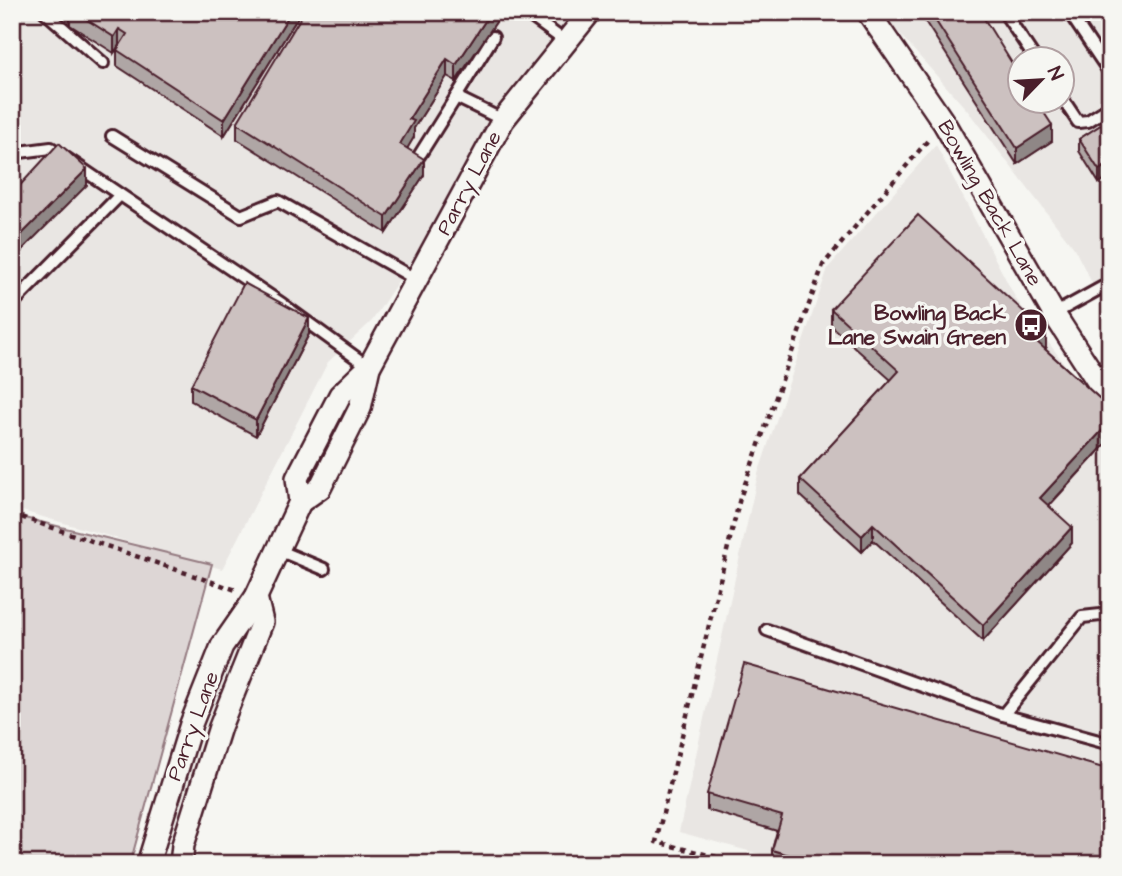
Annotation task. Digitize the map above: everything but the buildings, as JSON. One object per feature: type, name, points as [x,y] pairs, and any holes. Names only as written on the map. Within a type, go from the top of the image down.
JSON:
[{"type":"street","name":"Parry Lane","points":[[148,864],[183,751],[222,646],[256,597],[300,502],[297,478],[340,395],[369,367],[503,120],[590,12]]},
{"type":"street","name":"Bowling Back Lane","points":[[868,12],[944,123],[1054,314],[1110,396]]},
{"type":"street","name":"Parry Lane","points":[[181,864],[183,845],[220,727],[262,622],[256,597]]},
{"type":"lane","points":[[45,12],[103,63]]},
{"type":"lane","points":[[524,12],[566,42]]},
{"type":"lane","points":[[1004,12],[1027,46]]},
{"type":"lane","points":[[1069,12],[1110,73]]},
{"type":"lane","points":[[419,156],[493,37]]},
{"type":"lane","points":[[456,97],[503,120]]},
{"type":"lane","points":[[1074,116],[1078,122],[1088,121],[1110,107]]},
{"type":"lane","points":[[111,136],[241,216],[278,201],[417,280]]},
{"type":"lane","points":[[12,153],[51,148],[282,304],[369,367]]},
{"type":"lane","points":[[12,304],[120,195]]},
{"type":"lane","points":[[1054,314],[1110,284]]},
{"type":"lane","points":[[278,550],[324,569]]},
{"type":"lane","points":[[1003,715],[1082,617],[1110,614]]},
{"type":"lane","points":[[766,630],[1003,715],[1110,744]]},
{"type":"path","points":[[745,864],[656,842],[740,498],[823,265],[914,154],[944,123]]},
{"type":"path","points":[[12,514],[256,597]]},
{"type":"shaded area","points":[[12,12],[590,12],[503,120],[372,321],[328,362],[222,569],[12,508]]},
{"type":"shaded area","points":[[880,12],[1110,12],[1110,318],[1074,248],[967,110]]},
{"type":"shaded area","points":[[936,145],[1016,299],[1110,425],[1110,864],[796,864],[679,832],[758,474],[828,268]]},
{"type":"shaded area","points":[[12,515],[212,564],[130,864],[12,864]]},
{"type":"place","name":"Bowling Back Lane Swain Green","points":[[1031,325]]}]
